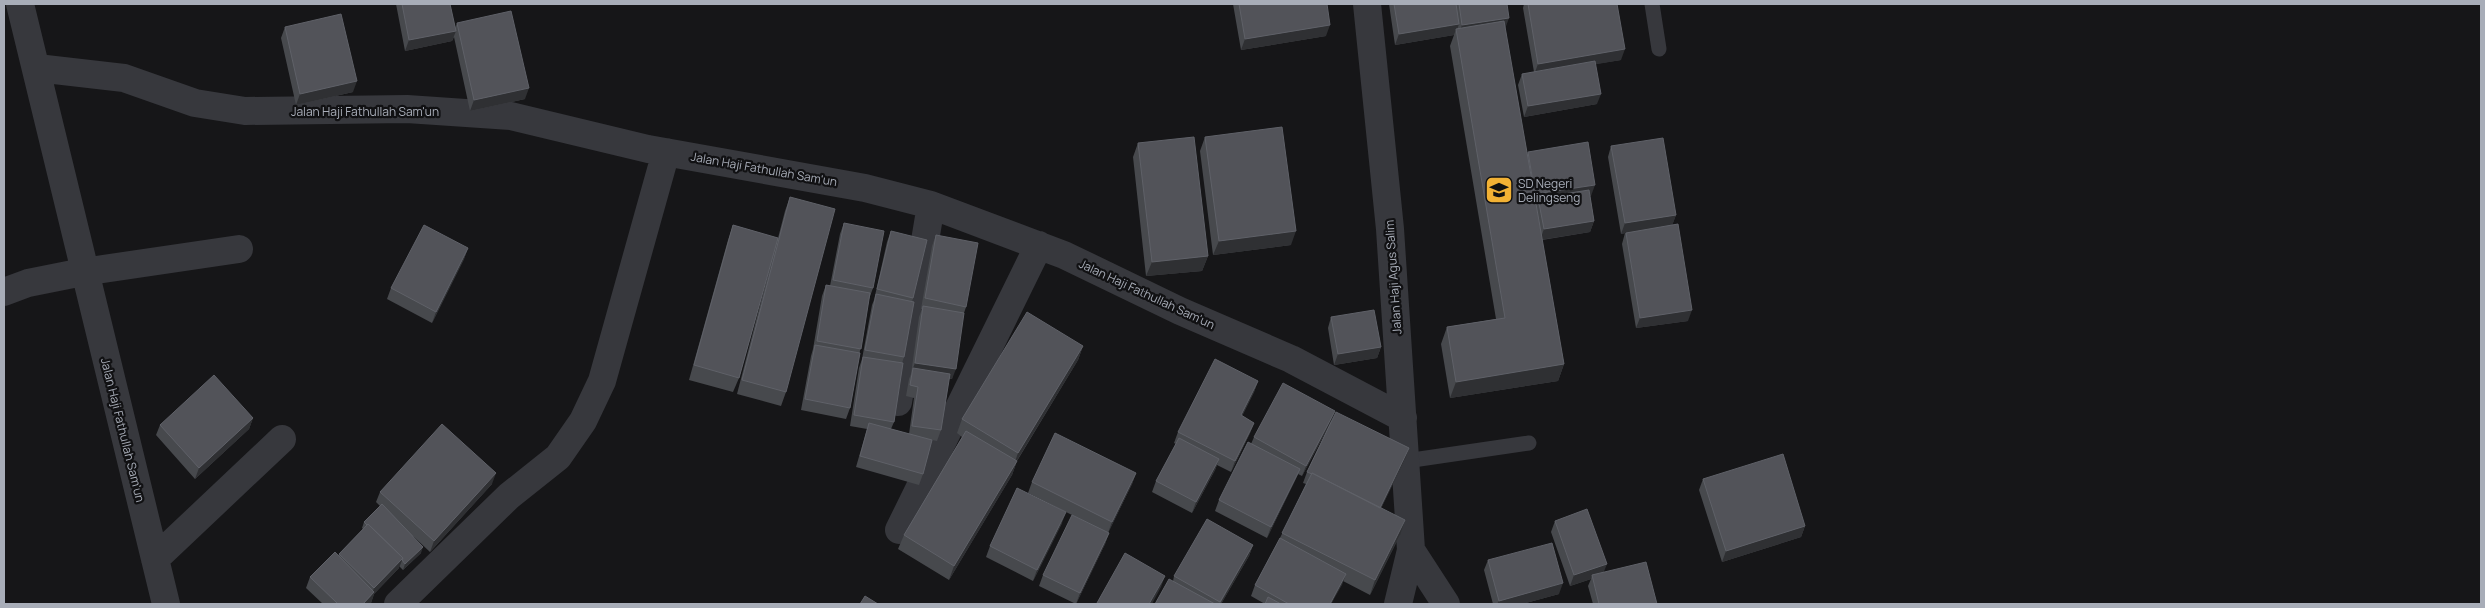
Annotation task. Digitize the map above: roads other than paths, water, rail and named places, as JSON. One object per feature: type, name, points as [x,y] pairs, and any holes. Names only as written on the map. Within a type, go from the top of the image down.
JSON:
[{"type":"street","points":[[20,4],[37,68]]},
{"type":"street","name":"Jalan Haji Agus Salim","points":[[1367,4],[1390,229],[1412,550]]},
{"type":"street","name":"Jalan Haji Fathullah Sam'un","points":[[166,604],[83,272],[37,68],[80,71],[124,78],[195,103],[245,112],[407,109],[511,116],[666,152],[865,188],[931,204],[1039,245],[1180,311],[1291,359],[1403,418]]},
{"type":"street","points":[[398,604],[516,490],[558,457],[584,422],[602,381],[666,152]]},
{"type":"street","points":[[898,402],[931,204]]},
{"type":"street","points":[[899,530],[1039,245]]},
{"type":"street","points":[[4,292],[28,283],[83,272],[239,249]]},
{"type":"street","points":[[155,559],[282,438]]},
{"type":"street","points":[[1398,604],[1412,550]]},
{"type":"street","points":[[1412,550],[1446,604]]},
{"type":"lane","points":[[1652,4],[1659,49]]},
{"type":"lane","points":[[1406,461],[1529,443]]},
{"type":"place","name":"SD Negeri Delingseng","points":[[1499,190]]}]
